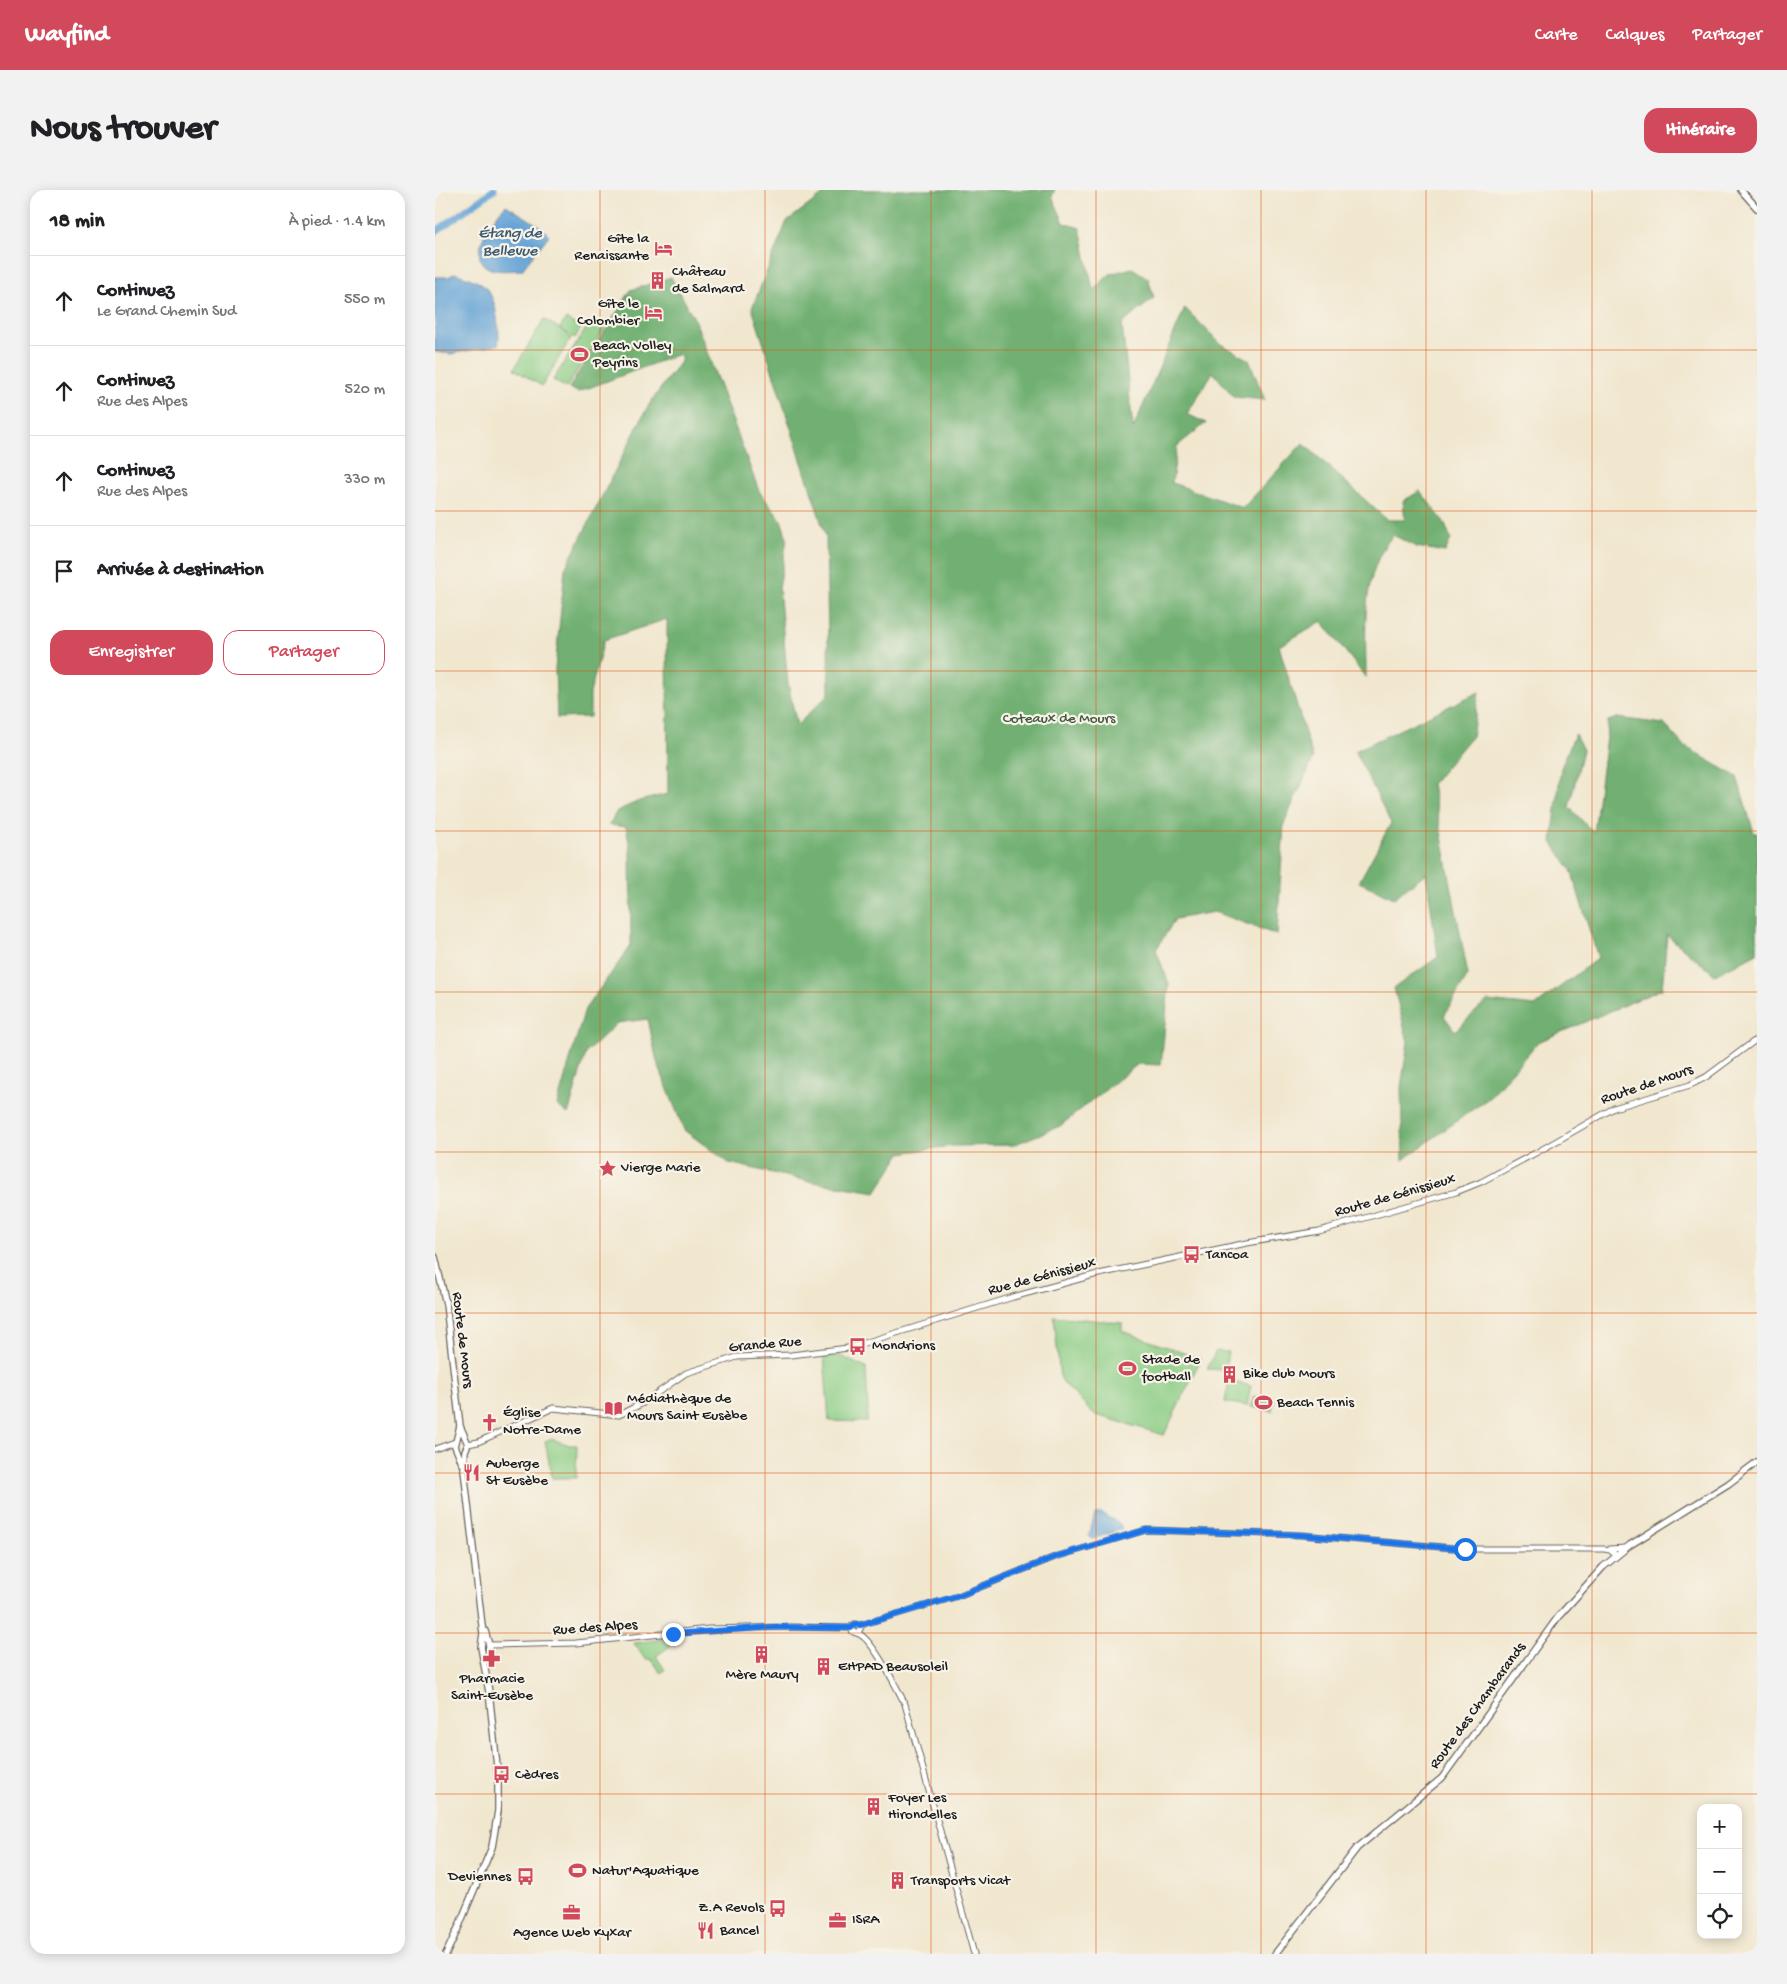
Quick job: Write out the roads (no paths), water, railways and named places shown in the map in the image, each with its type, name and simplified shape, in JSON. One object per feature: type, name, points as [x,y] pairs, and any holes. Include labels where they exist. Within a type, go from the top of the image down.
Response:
[{"type":"main road","points":[[1741,190],[1757,208]]},
{"type":"main road","name":"Route de Mours","points":[[435,1258],[446,1304],[460,1426],[458,1446]]},
{"type":"main road","name":"Route de Mours","points":[[460,1426],[467,1442]]},
{"type":"main road","points":[[458,1446],[467,1442]]},
{"type":"main road","points":[[458,1446],[467,1442]]},
{"type":"main road","points":[[446,1954],[491,1857],[501,1811],[501,1781],[486,1646],[464,1470],[458,1446]]},
{"type":"main road","name":"Route des Chambarands","points":[[1275,1954],[1357,1848],[1441,1778],[1558,1617],[1616,1555],[1728,1484],[1757,1462]]},
{"type":"street","name":"Route de Mours","points":[[1541,1150],[1613,1108],[1690,1085],[1706,1077],[1757,1039]]},
{"type":"street","name":"Route de Génissieux","points":[[1247,1242],[1319,1230],[1455,1192],[1481,1182],[1541,1150]]},
{"type":"street","name":"Rue de Génissieux","points":[[848,1348],[1022,1294],[1094,1275],[1247,1242]]},
{"type":"street","name":"Grande Rue","points":[[467,1442],[478,1442],[553,1408],[619,1415],[643,1403],[686,1373],[737,1357],[791,1355],[848,1348]]},
{"type":"street","points":[[435,1449],[445,1446],[458,1446]]},
{"type":"street","points":[[974,1954],[905,1704],[895,1683],[880,1660],[858,1633],[853,1632],[851,1628],[855,1624],[860,1625],[958,1596],[1055,1557],[1146,1530],[1301,1535],[1465,1549],[1626,1548]]},
{"type":"street","points":[[1604,1549],[1611,1550],[1616,1555]]},
{"type":"street","points":[[858,1633],[861,1630],[860,1625]]},
{"type":"street","name":"Rue des Alpes","points":[[486,1646],[576,1643],[687,1631],[760,1628],[851,1628]]},
{"type":"water","name":"Étang de Bellevue","points":[[506,205],[538,225],[549,235],[522,270],[502,271],[491,269],[483,264],[480,257],[480,248],[489,228]]},
{"type":"water","name":"Étang de Bellevue","points":[[454,273],[472,279],[485,287],[489,292],[497,317],[498,345],[451,354],[435,352],[435,277],[449,277]]},
{"type":"water","points":[[1101,1513],[1120,1524],[1122,1529],[1093,1539],[1089,1536],[1095,1514]]},
{"type":"waterway","points":[[435,232],[494,190]]},
{"type":"place","name":"Gîte la Renaissante","points":[[663,248]]},
{"type":"place","name":"Château de Salmard","points":[[658,281]]},
{"type":"place","name":"Gîte le Colombier","points":[[653,313]]},
{"type":"place","name":"Beach Volley Peyrins","points":[[579,355]]},
{"type":"place","name":"Vierge Marie","points":[[607,1168]]},
{"type":"place","name":"Tancoa","points":[[1192,1255]]},
{"type":"place","name":"Mondrions","points":[[858,1346]]},
{"type":"place","name":"Stade de football","points":[[1128,1369]]},
{"type":"place","name":"Bike club Mours","points":[[1229,1374]]},
{"type":"place","name":"Beach Tennis","points":[[1263,1403]]},
{"type":"place","name":"Médiathèque de Mours Saint Eusèbe","points":[[613,1408]]},
{"type":"place","name":"Église Notre-Dame","points":[[489,1422]]},
{"type":"place","name":"Auberge St Eusèbe","points":[[472,1473]]},
{"type":"place","name":"Mère Maury","points":[[762,1654]]},
{"type":"place","name":"Pharmacie Saint-Eusèbe","points":[[492,1658]]},
{"type":"place","name":"EHPAD Beausoleil","points":[[824,1667]]},
{"type":"place","name":"Cèdres","points":[[501,1775]]},
{"type":"place","name":"Foyer Les Hirondelles","points":[[874,1807]]},
{"type":"place","name":"Natur'Aquatique","points":[[578,1871]]},
{"type":"place","name":"Deviennes","points":[[525,1877]]},
{"type":"place","name":"Transports Vicat","points":[[897,1881]]},
{"type":"place","name":"Z.A Revols","points":[[778,1908]]},
{"type":"place","name":"Agence Web Kyxar","points":[[572,1912]]},
{"type":"place","name":"ISRA","points":[[838,1920]]},
{"type":"place","name":"Bancel","points":[[706,1931]]},
{"type":"park label","name":"Coteaux de Mours","points":[[1059,719]]}]
